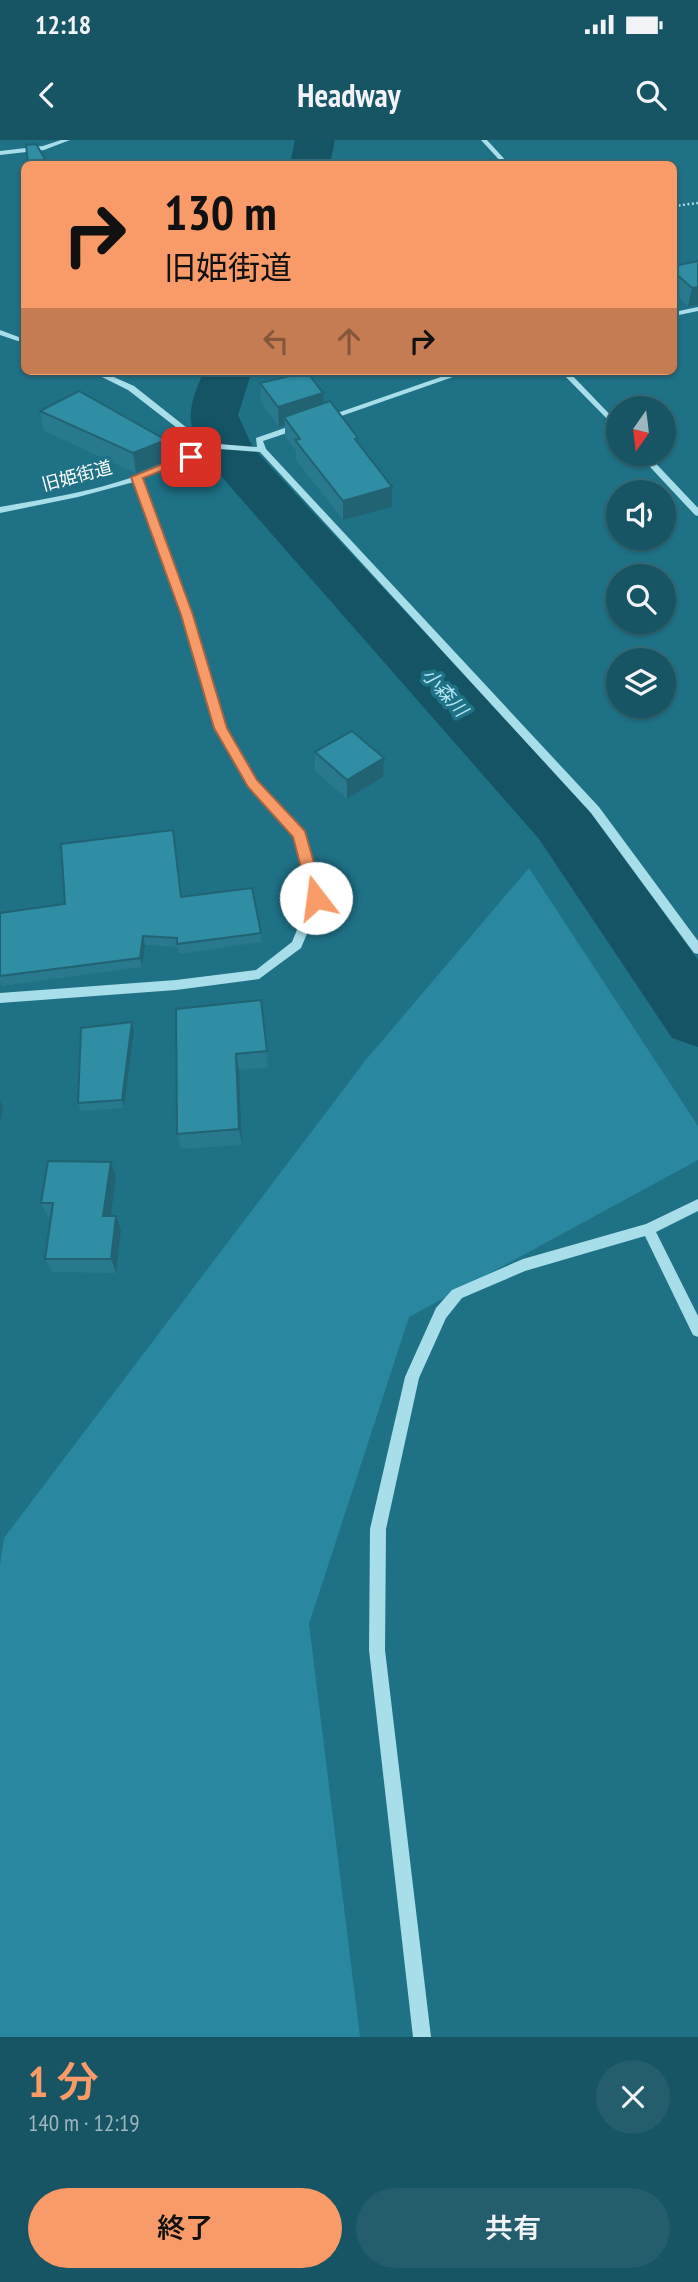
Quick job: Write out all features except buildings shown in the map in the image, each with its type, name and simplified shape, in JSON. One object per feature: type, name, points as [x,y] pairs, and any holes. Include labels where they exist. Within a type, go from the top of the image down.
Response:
[{"type":"street","points":[[0,153],[44,148],[67,140]]},
{"type":"street","points":[[484,140],[503,161]]},
{"type":"street","points":[[677,313],[698,309]]},
{"type":"street","points":[[0,332],[21,340]]},
{"type":"street","points":[[103,375],[131,388],[204,445],[262,450]]},
{"type":"street","points":[[316,421],[454,375]]},
{"type":"street","points":[[568,375],[606,415]]},
{"type":"street","points":[[304,425],[259,440],[262,450],[595,810],[698,950]]},
{"type":"street","name":"旧姫街道","points":[[0,510],[137,477],[191,457],[204,445]]},
{"type":"street","points":[[653,466],[698,513]]},
{"type":"street","points":[[0,998],[176,985],[259,974],[297,945],[316,898],[300,835],[253,783],[220,728],[187,615],[137,477]]},
{"type":"street","points":[[422,2037],[377,1650],[378,1529],[412,1377],[441,1313],[457,1294],[523,1265],[648,1229],[698,1205]]},
{"type":"street","points":[[648,1229],[698,1330]]},
{"type":"path","points":[[677,206],[698,203]]},
{"type":"shaded area","points":[[529,868],[698,1126],[698,1160],[409,1317],[309,1624],[360,2037],[0,2037],[0,1565],[4,1538],[365,1061]]},
{"type":"waterway","name":"小森川","points":[[311,161],[315,140]]},
{"type":"waterway","name":"小森川","points":[[226,375],[213,415],[218,432],[232,457],[562,822],[698,1017]]},
{"type":"route","points":[[191,457],[137,477],[187,615],[220,728],[253,783],[300,835],[316,898]]}]
